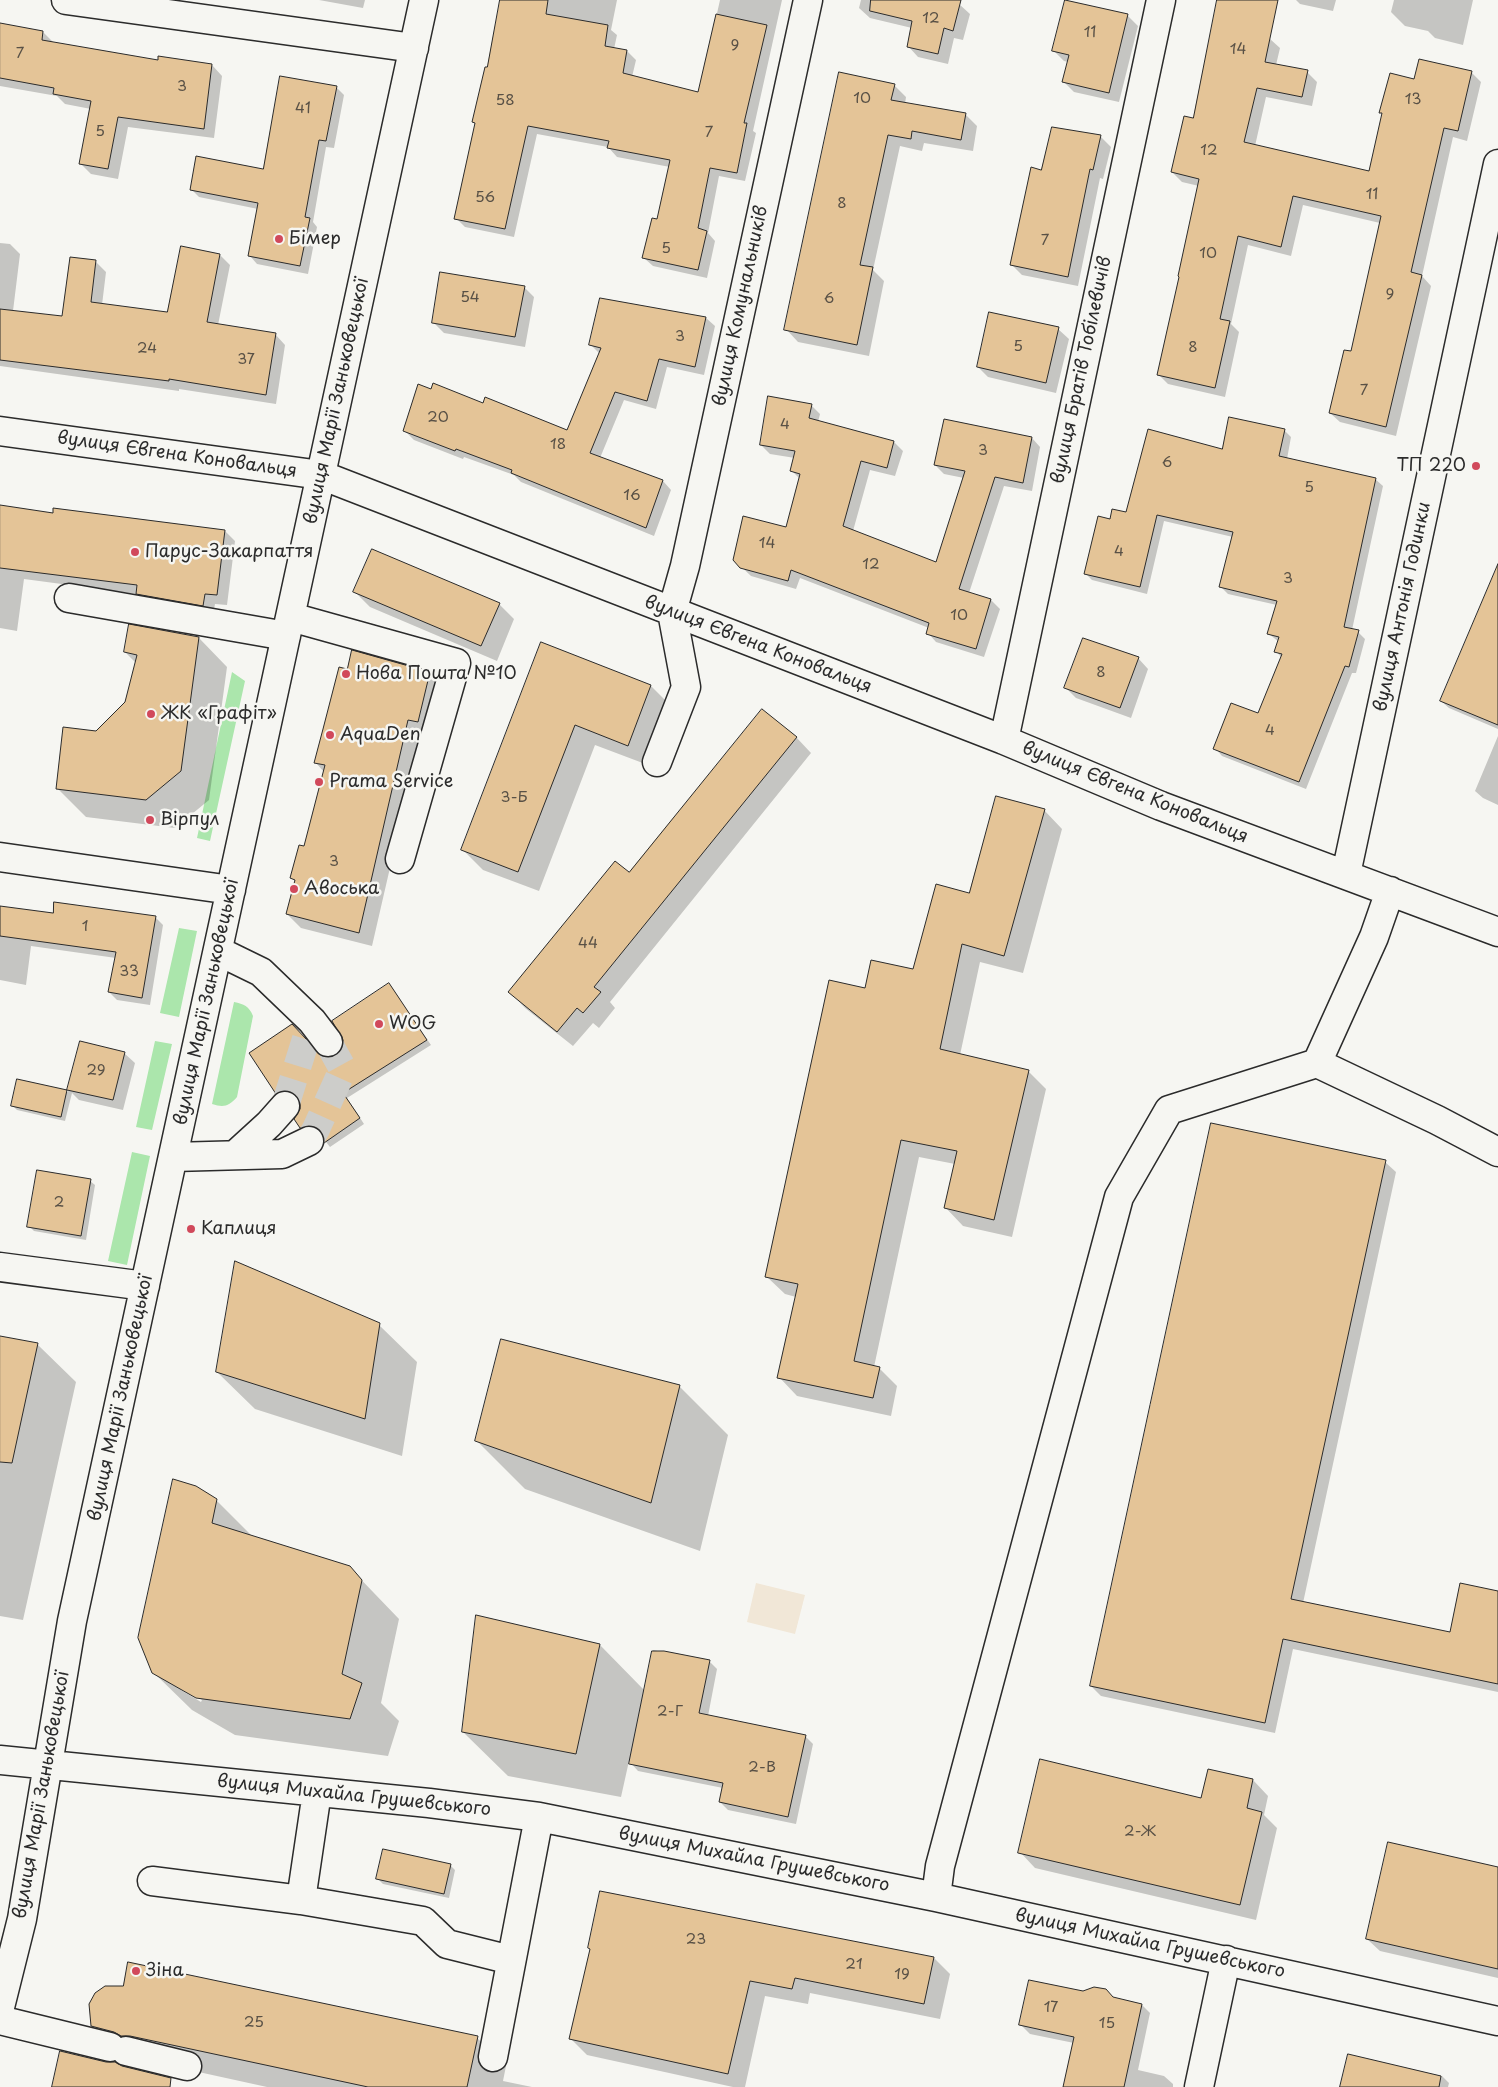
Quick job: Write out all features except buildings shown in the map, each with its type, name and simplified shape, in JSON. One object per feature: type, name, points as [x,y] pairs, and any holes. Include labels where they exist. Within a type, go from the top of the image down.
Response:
[{"type":"street","points":[[66,0],[414,48]]},
{"type":"street","name":"вулиця Марії Заньковецької","points":[[0,2007],[22,1919],[69,1636],[424,0]]},
{"type":"street","name":"вулиця Комунальників","points":[[672,612],[685,566],[808,0]]},
{"type":"street","name":"вулиця Братів Тобілевичів","points":[[1004,740],[1161,0]]},
{"type":"street","name":"вулиця Антонія Годинки","points":[[1346,874],[1493,213],[1498,164]]},
{"type":"street","name":"вулиця Євгена Коновальця","points":[[0,431],[321,475],[1004,740],[1161,806],[1498,932]]},
{"type":"street","points":[[69,598],[288,627],[456,663],[400,859]]},
{"type":"street","points":[[657,762],[686,687],[672,612]]},
{"type":"street","points":[[0,858],[231,890]]},
{"type":"street","points":[[1317,1063],[1374,937],[1390,891]]},
{"type":"street","points":[[218,951],[261,972],[288,997],[303,1028],[317,1040]]},
{"type":"street","points":[[936,1897],[945,1847],[1119,1197],[1169,1110],[1317,1063],[1437,1120],[1498,1152]]},
{"type":"street","points":[[235,1155],[269,1124],[285,1106]]},
{"type":"street","points":[[173,1157],[282,1154],[309,1141]]},
{"type":"street","points":[[0,1267],[145,1286]]},
{"type":"street","name":"вулиця Михайла Грушевського","points":[[0,1760],[429,1803],[539,1817],[936,1897],[1498,2021]]},
{"type":"street","points":[[301,1900],[317,1792]]},
{"type":"street","points":[[493,2057],[539,1817]]},
{"type":"street","points":[[152,1881],[301,1900],[423,1921],[446,1944],[511,1960]]},
{"type":"street","points":[[1199,2087],[1226,1960]]},
{"type":"street","points":[[0,2020],[187,2066]]},
{"type":"shaded area","points":[[756,1583],[805,1595],[795,1634],[747,1622]]},
{"type":"green space","points":[[232,672],[245,681],[210,841],[197,838]]},
{"type":"green space","points":[[179,928],[197,931],[179,1017],[160,1013]]},
{"type":"green space","points":[[234,1002],[246,1006],[253,1016],[237,1097],[229,1104],[220,1106],[212,1104]]},
{"type":"green space","points":[[155,1041],[172,1044],[152,1130],[136,1127]]},
{"type":"green space","points":[[132,1152],[150,1156],[127,1265],[108,1261]]},
{"type":"tunnel","points":[[285,1106],[306,1039]]},
{"type":"tunnel","points":[[309,1141],[343,1069],[328,1042]]},
{"type":"place","name":"Бімер","points":[[279,239]]},
{"type":"place","name":"ТП 220","points":[[1476,466]]},
{"type":"place","name":"Парус-Закарпаття","points":[[135,552]]},
{"type":"place","name":"Нова Пошта №10","points":[[346,674]]},
{"type":"place","name":"ЖК «Графіт»","points":[[151,714]]},
{"type":"place","name":"AquaDen","points":[[330,735]]},
{"type":"place","name":"Prama Service","points":[[319,782]]},
{"type":"place","name":"Вірпул","points":[[150,820]]},
{"type":"place","name":"Авоська","points":[[294,889]]},
{"type":"place","name":"WOG","points":[[379,1024]]},
{"type":"place","name":"Каплиця","points":[[191,1229]]},
{"type":"place","name":"Зіна","points":[[136,1971]]}]
